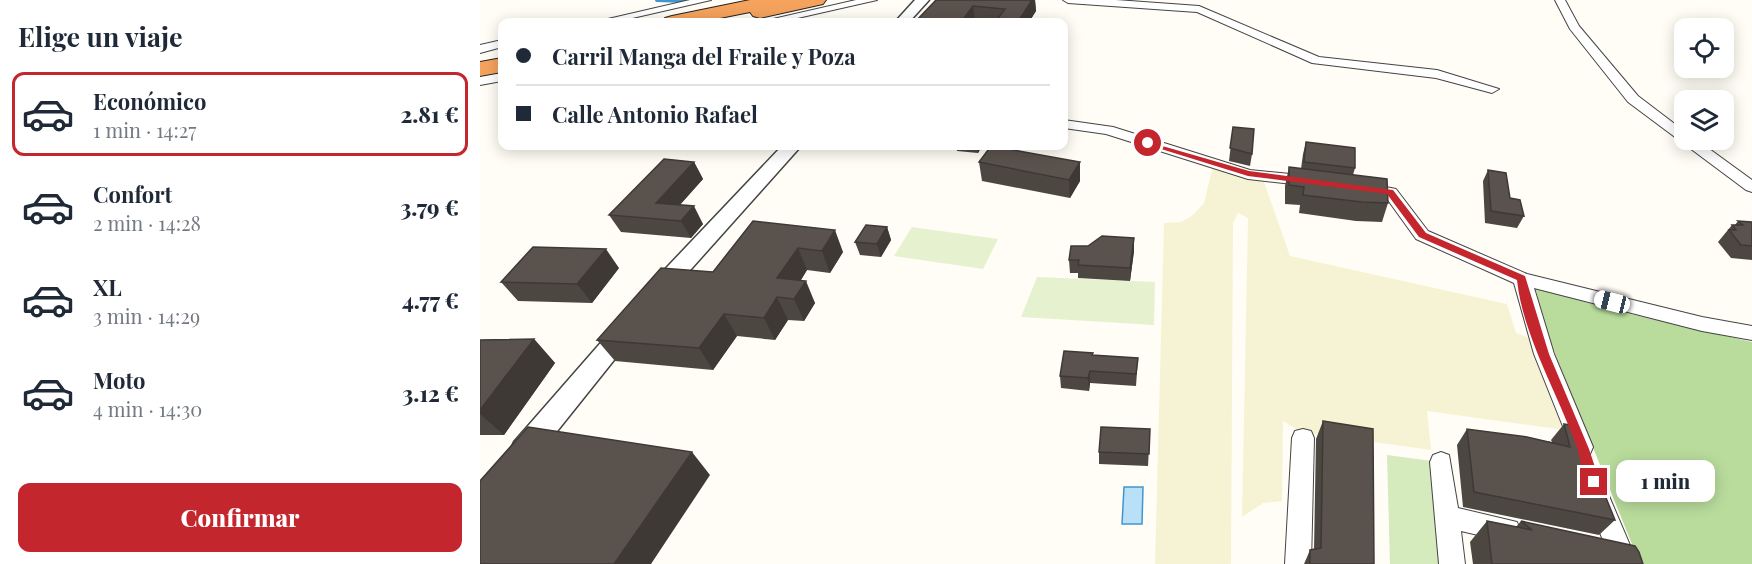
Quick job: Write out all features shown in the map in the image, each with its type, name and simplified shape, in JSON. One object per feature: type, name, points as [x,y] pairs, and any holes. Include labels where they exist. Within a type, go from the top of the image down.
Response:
[{"type":"highway","points":[[692,18],[780,0]]},
{"type":"highway","points":[[730,18],[816,0]]},
{"type":"highway","points":[[480,60],[498,57]]},
{"type":"highway","points":[[480,69],[498,66]]},
{"type":"street","points":[[621,18],[706,0]]},
{"type":"street","points":[[785,18],[872,0]]},
{"type":"street","points":[[906,18],[922,0]]},
{"type":"street","points":[[1068,0],[1199,9],[1316,60],[1437,74],[1491,89]]},
{"type":"street","points":[[1560,0],[1574,27],[1633,99],[1674,129]]},
{"type":"street","points":[[480,49],[498,45]]},
{"type":"street","points":[[480,81],[498,78]]},
{"type":"street","points":[[1068,125],[1108,130],[1248,174],[1327,183]]},
{"type":"street","points":[[508,470],[640,311],[788,150]]},
{"type":"street","points":[[1702,150],[1752,187]]},
{"type":"street","points":[[1349,186],[1390,192],[1422,235],[1522,279],[1702,324],[1752,333]]},
{"type":"street","points":[[1522,279],[1523,291],[1544,354],[1593,479],[1615,556]]},
{"type":"street","points":[[1298,564],[1303,438]]},
{"type":"street","points":[[1441,462],[1452,564]]},
{"type":"street","points":[[1447,517],[1528,534]]},
{"type":"shaded area","points":[[1213,166],[1264,182],[1290,256],[1507,304],[1516,333],[1530,338],[1565,430],[1427,411],[1431,450],[1301,432],[1283,421],[1282,501],[1263,503],[1242,517],[1248,218],[1238,213],[1233,223],[1231,564],[1155,564],[1164,223],[1181,222],[1193,215],[1204,203]]},
{"type":"green space","points":[[912,227],[998,239],[983,269],[894,256]]},
{"type":"green space","points":[[1037,277],[1155,282],[1154,325],[1021,317]]},
{"type":"green space","points":[[1535,287],[1609,309],[1752,342],[1752,564],[1640,564],[1546,331]]},
{"type":"green space","points":[[1387,455],[1432,461],[1442,564],[1390,564]]},
{"type":"water","points":[[1124,487],[1143,487],[1142,524],[1122,524]]},
{"type":"building","points":[[936,0],[1032,0],[1021,18],[998,18],[1005,9],[973,6],[964,18],[919,18]]},
{"type":"building","points":[[1233,127],[1254,129],[1252,154],[1230,148]]},
{"type":"building","points":[[1306,142],[1355,148],[1355,168],[1304,162]]},
{"type":"building","points":[[988,150],[1013,150],[1080,162],[1069,180],[979,162]]},
{"type":"building","points":[[664,159],[694,162],[656,203],[694,206],[681,221],[609,215]]},
{"type":"building","points":[[1289,167],[1387,179],[1388,203],[1303,195],[1304,187],[1289,185]]},
{"type":"building","points":[[1488,170],[1506,173],[1510,198],[1520,200],[1524,216],[1491,211]]},
{"type":"building","points":[[753,221],[835,230],[822,251],[798,248],[777,278],[806,281],[794,299],[777,297],[764,318],[724,314],[699,348],[597,340],[661,268],[713,272]]},
{"type":"building","points":[[1738,221],[1752,222],[1752,246],[1741,245],[1729,230],[1736,230],[1732,225],[1743,225]]},
{"type":"building","points":[[866,225],[887,227],[877,244],[855,242]]},
{"type":"building","points":[[1102,236],[1134,238],[1130,268],[1078,265],[1079,260],[1069,260],[1071,246],[1088,246]]},
{"type":"building","points":[[533,247],[606,249],[577,284],[501,282]]},
{"type":"building","points":[[534,339],[480,410],[480,340]]},
{"type":"building","points":[[1064,351],[1138,358],[1136,374],[1090,371],[1088,378],[1060,376]]},
{"type":"building","points":[[1323,421],[1373,429],[1374,564],[1310,564],[1310,550],[1321,548]]},
{"type":"building","points":[[1564,424],[1577,426],[1615,520],[1474,492],[1467,429],[1527,437],[1570,447]]},
{"type":"building","points":[[528,427],[692,452],[614,564],[480,564],[480,481]]},
{"type":"building","points":[[1101,427],[1150,429],[1149,454],[1099,452]]},
{"type":"building","points":[[1487,521],[1532,530],[1521,521],[1635,546],[1643,564],[1492,564]]},
{"type":"waterway","points":[[657,0],[687,1]]},
{"type":"route","points":[[1148,143],[1248,174],[1390,192],[1422,235],[1522,279],[1523,291],[1544,354],[1594,482]]}]
